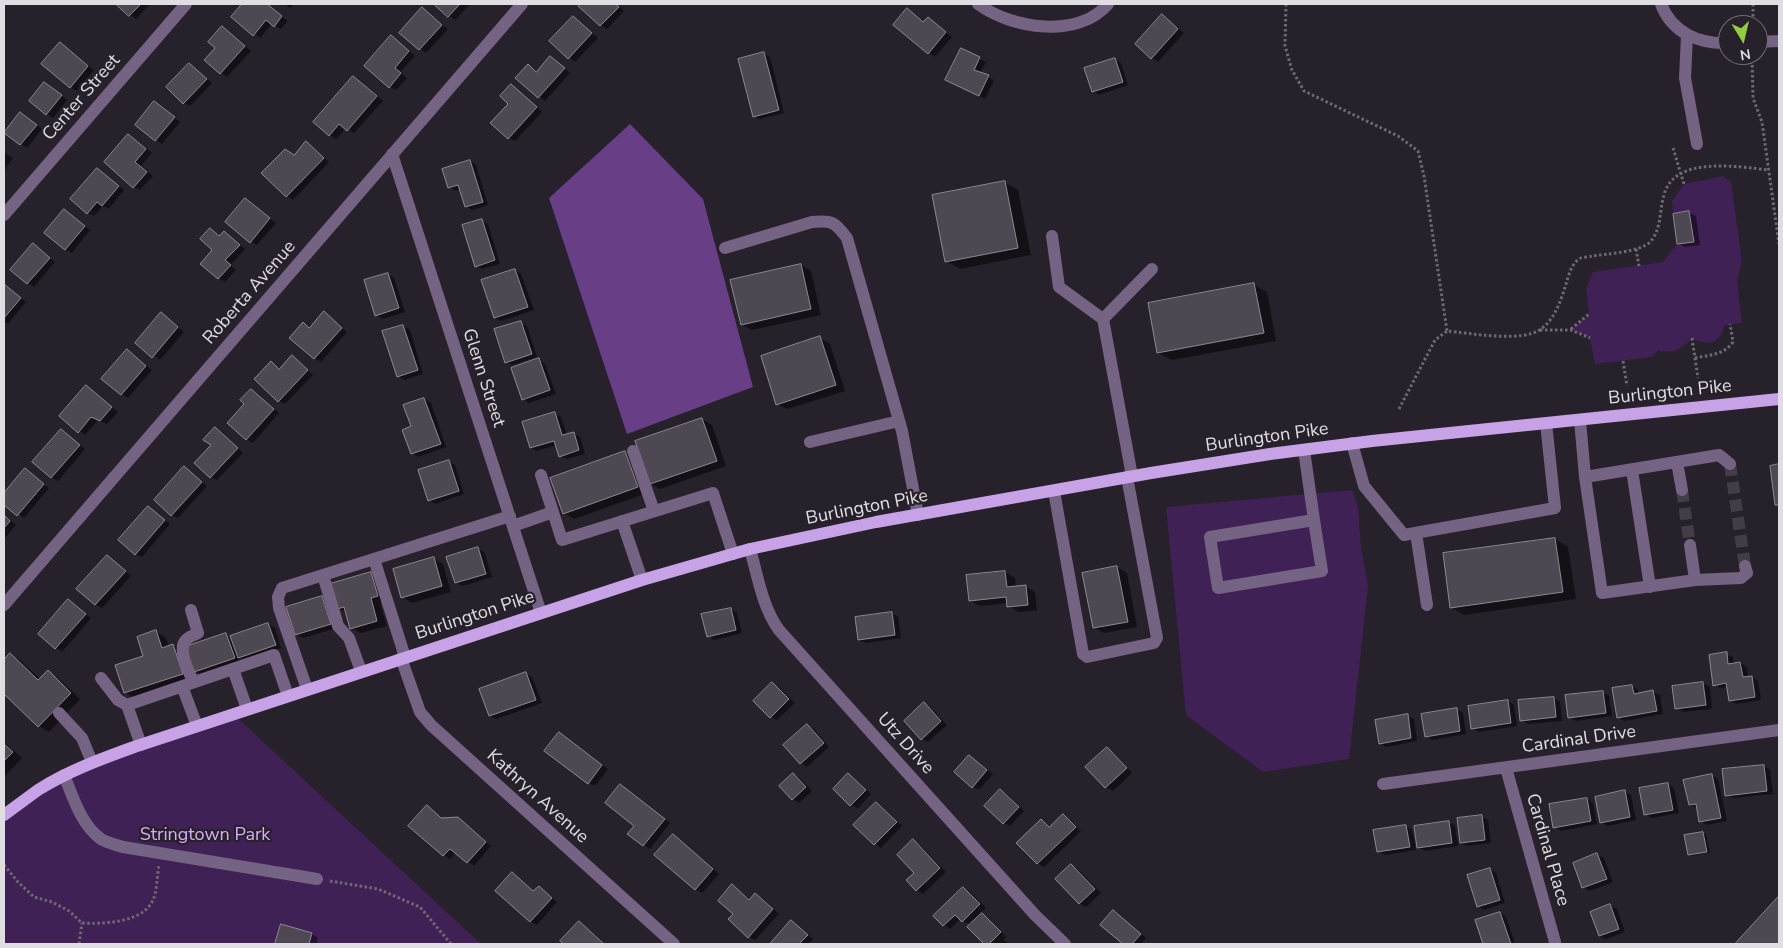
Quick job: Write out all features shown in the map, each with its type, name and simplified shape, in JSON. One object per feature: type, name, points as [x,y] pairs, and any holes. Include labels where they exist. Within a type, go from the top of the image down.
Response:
[{"type":"main road","name":"Burlington Pike","points":[[4,815],[39,789],[92,762],[403,657],[642,580],[750,549],[918,515],[1130,477],[1352,443],[1779,399]]},
{"type":"street","name":"Center Street","points":[[4,215],[186,4]]},
{"type":"street","name":"Roberta Avenue","points":[[4,605],[522,4]]},
{"type":"street","points":[[978,4],[994,13],[1036,26],[1073,25],[1096,15],[1108,4]]},
{"type":"street","points":[[1661,4],[1669,19],[1687,35],[1707,42],[1718,43]]},
{"type":"street","points":[[1687,35],[1684,78],[1697,144]]},
{"type":"street","name":"Glenn Street","points":[[392,154],[542,613]]},
{"type":"street","points":[[726,248],[812,222],[824,221],[837,225],[847,238],[899,421],[918,515]]},
{"type":"street","points":[[1052,236],[1059,287],[1103,319],[1157,638],[1154,643],[1086,657],[1083,654],[1054,491]]},
{"type":"street","points":[[1103,319],[1152,270]]},
{"type":"street","points":[[1580,420],[1585,477],[1602,593],[1695,580],[1740,578],[1747,573],[1745,566]]},
{"type":"street","points":[[810,442],[899,421]]},
{"type":"street","points":[[1352,443],[1364,486],[1404,535],[1555,508],[1546,423]]},
{"type":"street","points":[[1304,450],[1322,571],[1218,588],[1210,537],[1314,520]]},
{"type":"street","points":[[633,451],[654,511]]},
{"type":"street","points":[[1585,477],[1719,455],[1730,464]]},
{"type":"street","points":[[1677,462],[1682,490]]},
{"type":"street","points":[[1632,470],[1650,587]]},
{"type":"street","points":[[541,475],[562,540],[713,492],[733,554]]},
{"type":"street","points":[[306,689],[279,608],[278,598],[282,588],[374,559],[511,521],[553,512]]},
{"type":"street","points":[[622,521],[642,580]]},
{"type":"street","points":[[1416,533],[1427,605]]},
{"type":"street","points":[[1690,545],[1695,580]]},
{"type":"street","name":"Utz Drive","points":[[750,549],[765,605],[770,618],[779,630],[1035,915],[1065,944]]},
{"type":"street","name":"Kathryn Avenue","points":[[374,559],[420,712],[431,725],[674,944]]},
{"type":"street","points":[[323,575],[338,626],[349,638],[361,671]]},
{"type":"street","points":[[191,610],[198,633],[186,639],[182,646],[187,684],[197,726]]},
{"type":"street","points":[[127,705],[274,655],[288,696]]},
{"type":"street","points":[[233,669],[247,709]]},
{"type":"street","points":[[101,678],[118,700],[127,705],[141,745]]},
{"type":"street","points":[[59,713],[82,738],[92,762]]},
{"type":"street","name":"Cardinal Drive","points":[[1383,784],[1779,730]]},
{"type":"street","name":"Cardinal Place","points":[[1506,768],[1555,942]]},
{"type":"street","points":[[64,775],[77,808],[88,825],[102,840],[123,848],[317,879]]},
{"type":"path","points":[[1286,4],[1285,46],[1292,70],[1304,91],[1398,136],[1418,151],[1424,176],[1447,331]]},
{"type":"path","points":[[1752,65],[1754,98],[1762,122],[1779,244]]},
{"type":"path","points":[[1674,148],[1684,184]]},
{"type":"path","points":[[1540,330],[1556,312],[1570,268],[1580,258],[1636,249],[1649,243],[1656,233],[1668,185],[1681,174],[1701,167],[1722,165],[1769,170]]},
{"type":"path","points":[[1636,249],[1639,266]]},
{"type":"path","points":[[1571,330],[1589,314]]},
{"type":"path","points":[[1695,358],[1721,353],[1728,349],[1733,342],[1730,324]]},
{"type":"path","points":[[1399,409],[1435,340],[1447,331],[1515,337],[1540,330],[1571,330],[1590,338]]},
{"type":"path","points":[[1692,338],[1698,378]]},
{"type":"path","points":[[1623,361],[1626,386]]},
{"type":"path","points":[[4,865],[34,897],[70,910],[82,923],[103,924],[141,915],[153,900],[161,854]]},
{"type":"path","points":[[317,879],[378,889],[420,907],[451,944]]},
{"type":"path","points":[[79,944],[82,923]]},
{"type":"green space","points":[[1723,176],[1731,182],[1742,261],[1737,281],[1742,323],[1725,325],[1720,336],[1713,342],[1708,343],[1692,338],[1684,346],[1676,350],[1668,352],[1658,350],[1653,356],[1644,358],[1595,364],[1590,338],[1571,330],[1589,314],[1586,289],[1593,272],[1663,262],[1677,244],[1672,201],[1684,184]]},
{"type":"green space","points":[[1352,490],[1358,507],[1361,547],[1368,586],[1349,759],[1263,772],[1186,715],[1166,507]]},
{"type":"green space","name":"Stringtown Park","points":[[233,714],[481,944],[4,944],[4,815],[39,789]]},
{"type":"shaded area","points":[[630,124],[703,199],[753,387],[627,434],[549,198]]},
{"type":"building","points":[[116,4],[141,4],[129,16]]},
{"type":"building","points":[[242,4],[267,4],[282,16],[274,27],[266,20],[253,36],[231,17]]},
{"type":"building","points":[[434,4],[460,4],[448,17]]},
{"type":"building","points":[[580,4],[615,4],[619,7],[600,26],[578,6]]},
{"type":"building","points":[[422,7],[442,25],[419,50],[399,33]]},
{"type":"building","points":[[907,8],[923,22],[928,17],[946,32],[928,54],[893,25]]},
{"type":"building","points":[[1162,14],[1178,29],[1151,59],[1135,44]]},
{"type":"building","points":[[573,16],[592,33],[568,59],[549,41]]},
{"type":"building","points":[[222,26],[245,46],[220,74],[204,60],[215,48],[208,42]]},
{"type":"building","points":[[391,35],[409,51],[395,68],[401,73],[389,88],[364,66]]},
{"type":"building","points":[[60,42],[88,66],[70,88],[41,64]]},
{"type":"building","points":[[961,48],[980,57],[974,70],[989,75],[979,96],[945,80]]},
{"type":"building","points":[[764,52],[779,110],[753,117],[738,59]]},
{"type":"building","points":[[550,56],[565,68],[538,98],[515,78],[528,64],[536,72]]},
{"type":"building","points":[[1115,58],[1123,82],[1092,92],[1084,68]]},
{"type":"building","points":[[189,63],[207,79],[183,104],[166,87]]},
{"type":"building","points":[[353,76],[377,96],[347,131],[339,124],[329,136],[313,122]]},
{"type":"building","points":[[44,82],[62,95],[46,115],[29,101]]},
{"type":"building","points":[[511,84],[537,107],[508,139],[490,123],[508,104],[500,96]]},
{"type":"building","points":[[154,101],[175,117],[155,141],[135,125]]},
{"type":"building","points":[[20,112],[37,125],[20,145],[4,133]]},
{"type":"building","points":[[128,134],[146,149],[135,162],[147,172],[133,188],[104,162]]},
{"type":"building","points":[[306,141],[324,158],[286,197],[261,173],[285,149],[294,155]]},
{"type":"building","points":[[470,160],[483,202],[465,207],[458,185],[448,188],[442,169]]},
{"type":"building","points":[[97,168],[119,186],[102,206],[97,202],[87,214],[70,199]]},
{"type":"building","points":[[1005,181],[1018,248],[945,262],[932,195]]},
{"type":"building","points":[[245,198],[270,218],[250,243],[225,222]]},
{"type":"building","points":[[64,209],[85,226],[65,250],[44,233]]},
{"type":"building","points":[[1689,211],[1694,242],[1677,244],[1673,214]]},
{"type":"building","points":[[482,219],[495,260],[475,267],[462,225]]},
{"type":"building","points":[[210,228],[219,236],[224,231],[240,245],[225,260],[231,265],[218,279],[200,264],[212,250],[200,239]]},
{"type":"building","points":[[33,243],[50,258],[27,284],[10,270]]},
{"type":"building","points":[[801,264],[811,309],[741,325],[730,280]]},
{"type":"building","points":[[515,269],[528,307],[494,318],[481,280]]},
{"type":"building","points":[[388,273],[399,308],[375,316],[364,280]]},
{"type":"building","points":[[1254,283],[1264,333],[1157,353],[1148,303]]},
{"type":"building","points":[[4,284],[21,298],[4,318]]},
{"type":"building","points":[[324,311],[342,328],[314,359],[289,338],[303,322],[309,328]]},
{"type":"building","points":[[161,312],[178,327],[152,358],[135,343]]},
{"type":"building","points":[[521,321],[532,354],[505,363],[494,329]]},
{"type":"building","points":[[403,325],[418,370],[397,377],[382,331]]},
{"type":"building","points":[[820,336],[836,385],[776,405],[761,356]]},
{"type":"building","points":[[127,349],[146,366],[121,395],[101,379]]},
{"type":"building","points":[[292,355],[308,370],[278,402],[254,379],[271,361],[279,369]]},
{"type":"building","points":[[539,358],[550,390],[522,400],[511,368]]},
{"type":"building","points":[[86,385],[112,407],[100,421],[91,417],[78,433],[59,416]]},
{"type":"building","points":[[251,389],[274,409],[246,440],[227,423],[244,404],[240,400]]},
{"type":"building","points":[[424,398],[441,444],[411,454],[402,430],[411,426],[403,405]]},
{"type":"building","points":[[555,412],[562,435],[574,432],[579,450],[559,457],[554,441],[530,448],[522,422]]},
{"type":"building","points":[[702,418],[717,461],[650,484],[635,441]]},
{"type":"building","points":[[215,427],[238,448],[210,478],[194,463],[211,445],[203,440]]},
{"type":"building","points":[[61,429],[80,445],[51,478],[32,462]]},
{"type":"building","points":[[625,451],[638,487],[563,514],[550,478]]},
{"type":"building","points":[[449,460],[459,491],[428,501],[418,470]]},
{"type":"building","points":[[1779,464],[1779,505],[1775,505],[1770,466]]},
{"type":"building","points":[[184,466],[202,482],[171,516],[154,500]]},
{"type":"building","points":[[25,468],[44,484],[17,516],[4,505],[4,493]]},
{"type":"building","points":[[148,506],[165,520],[135,555],[118,540]]},
{"type":"building","points":[[4,515],[10,521],[4,528]]},
{"type":"building","points":[[1555,538],[1563,592],[1450,608],[1443,553]]},
{"type":"building","points":[[478,547],[486,574],[455,583],[446,557]]},
{"type":"building","points":[[107,555],[126,571],[95,605],[76,589]]},
{"type":"building","points":[[434,557],[442,586],[401,598],[393,569]]},
{"type":"building","points":[[1117,566],[1128,622],[1093,628],[1082,573]]},
{"type":"building","points":[[1005,571],[1007,587],[1026,585],[1028,605],[1007,607],[1006,597],[969,601],[966,575]]},
{"type":"building","points":[[371,572],[378,596],[371,598],[377,621],[350,629],[344,607],[337,609],[330,584]]},
{"type":"building","points":[[322,596],[331,624],[295,635],[286,607]]},
{"type":"building","points":[[68,599],[86,614],[55,649],[38,634]]},
{"type":"building","points":[[731,608],[736,630],[707,637],[701,614]]},
{"type":"building","points":[[892,612],[895,635],[858,640],[855,617]]},
{"type":"building","points":[[268,623],[276,645],[238,658],[230,636]]},
{"type":"building","points":[[156,630],[162,648],[173,644],[183,674],[124,693],[115,665],[143,656],[137,637]]},
{"type":"building","points":[[226,633],[235,658],[194,672],[185,647]]},
{"type":"building","points":[[1727,652],[1728,664],[1740,662],[1743,677],[1752,676],[1755,697],[1729,701],[1726,683],[1713,686],[1709,655]]},
{"type":"building","points":[[10,653],[38,680],[48,670],[71,693],[38,727],[4,694],[4,660]]},
{"type":"building","points":[[526,672],[536,700],[489,716],[479,689]]},
{"type":"building","points":[[772,682],[789,699],[770,718],[753,701]]},
{"type":"building","points":[[1703,682],[1706,705],[1675,709],[1672,686]]},
{"type":"building","points":[[1632,685],[1634,694],[1653,690],[1657,711],[1617,718],[1612,688]]},
{"type":"building","points":[[1603,691],[1606,713],[1568,718],[1565,695]]},
{"type":"building","points":[[1554,697],[1556,717],[1520,721],[1518,700]]},
{"type":"building","points":[[1508,700],[1511,723],[1471,729],[1468,706]]},
{"type":"building","points":[[924,702],[941,721],[921,740],[904,721]]},
{"type":"building","points":[[1457,708],[1460,731],[1425,737],[1421,714]]},
{"type":"building","points":[[1408,714],[1411,738],[1379,744],[1375,720]]},
{"type":"building","points":[[807,724],[824,743],[800,764],[783,745]]},
{"type":"building","points":[[559,732],[602,765],[588,784],[544,751]]},
{"type":"building","points":[[4,744],[13,752],[4,761]]},
{"type":"building","points":[[1107,747],[1127,768],[1105,788],[1085,767]]},
{"type":"building","points":[[969,755],[987,770],[972,788],[954,772]]},
{"type":"building","points":[[1764,765],[1767,791],[1725,796],[1722,769]]},
{"type":"building","points":[[793,773],[806,787],[792,800],[779,786]]},
{"type":"building","points":[[848,773],[866,790],[850,806],[833,789]]},
{"type":"building","points":[[1712,774],[1721,818],[1699,822],[1696,804],[1689,805],[1683,780]]},
{"type":"building","points":[[1668,783],[1673,810],[1644,815],[1639,788]]},
{"type":"building","points":[[620,784],[665,819],[643,846],[627,834],[634,826],[605,803]]},
{"type":"building","points":[[1000,789],[1019,807],[1003,824],[984,806]]},
{"type":"building","points":[[1625,790],[1630,817],[1600,823],[1595,797]]},
{"type":"building","points":[[1587,798],[1591,821],[1553,828],[1549,804]]},
{"type":"building","points":[[876,802],[897,822],[874,845],[853,825]]},
{"type":"building","points":[[427,805],[441,818],[458,817],[486,842],[467,863],[450,849],[443,856],[408,826]]},
{"type":"building","points":[[1063,814],[1076,827],[1037,864],[1016,843],[1041,819],[1049,827]]},
{"type":"building","points":[[1482,815],[1485,840],[1460,843],[1457,818]]},
{"type":"building","points":[[1449,821],[1452,843],[1417,848],[1414,826]]},
{"type":"building","points":[[1406,825],[1410,847],[1377,852],[1373,830]]},
{"type":"building","points":[[1703,832],[1707,852],[1688,855],[1684,835]]},
{"type":"building","points":[[673,834],[713,869],[695,890],[654,855]]},
{"type":"building","points":[[913,839],[940,868],[916,891],[906,880],[914,873],[897,855]]},
{"type":"building","points":[[1597,853],[1607,879],[1582,888],[1573,863]]},
{"type":"building","points":[[1071,864],[1095,889],[1079,904],[1055,879]]},
{"type":"building","points":[[1490,868],[1500,900],[1477,907],[1467,875]]},
{"type":"building","points":[[512,872],[533,891],[539,886],[552,898],[530,922],[495,891]]},
{"type":"building","points":[[732,884],[749,900],[755,893],[773,909],[748,938],[728,919],[733,914],[718,901]]},
{"type":"building","points":[[963,887],[980,904],[962,922],[955,915],[943,926],[933,916]]},
{"type":"building","points":[[1779,896],[1779,942],[1777,944],[1735,944]]},
{"type":"building","points":[[1610,904],[1619,929],[1599,936],[1590,912]]},
{"type":"building","points":[[1113,910],[1141,934],[1132,944],[1123,944],[1100,925]]},
{"type":"building","points":[[1500,912],[1511,944],[1483,944],[1475,920]]},
{"type":"building","points":[[982,913],[1001,932],[989,944],[984,944],[967,927]]},
{"type":"building","points":[[791,920],[808,935],[799,944],[770,944]]},
{"type":"building","points":[[579,921],[604,944],[564,944],[560,941]]},
{"type":"building","points":[[281,924],[312,933],[309,944],[275,944]]},
{"type":"tunnel","points":[[1730,464],[1745,566]]},
{"type":"tunnel","points":[[1682,490],[1690,545]]}]
